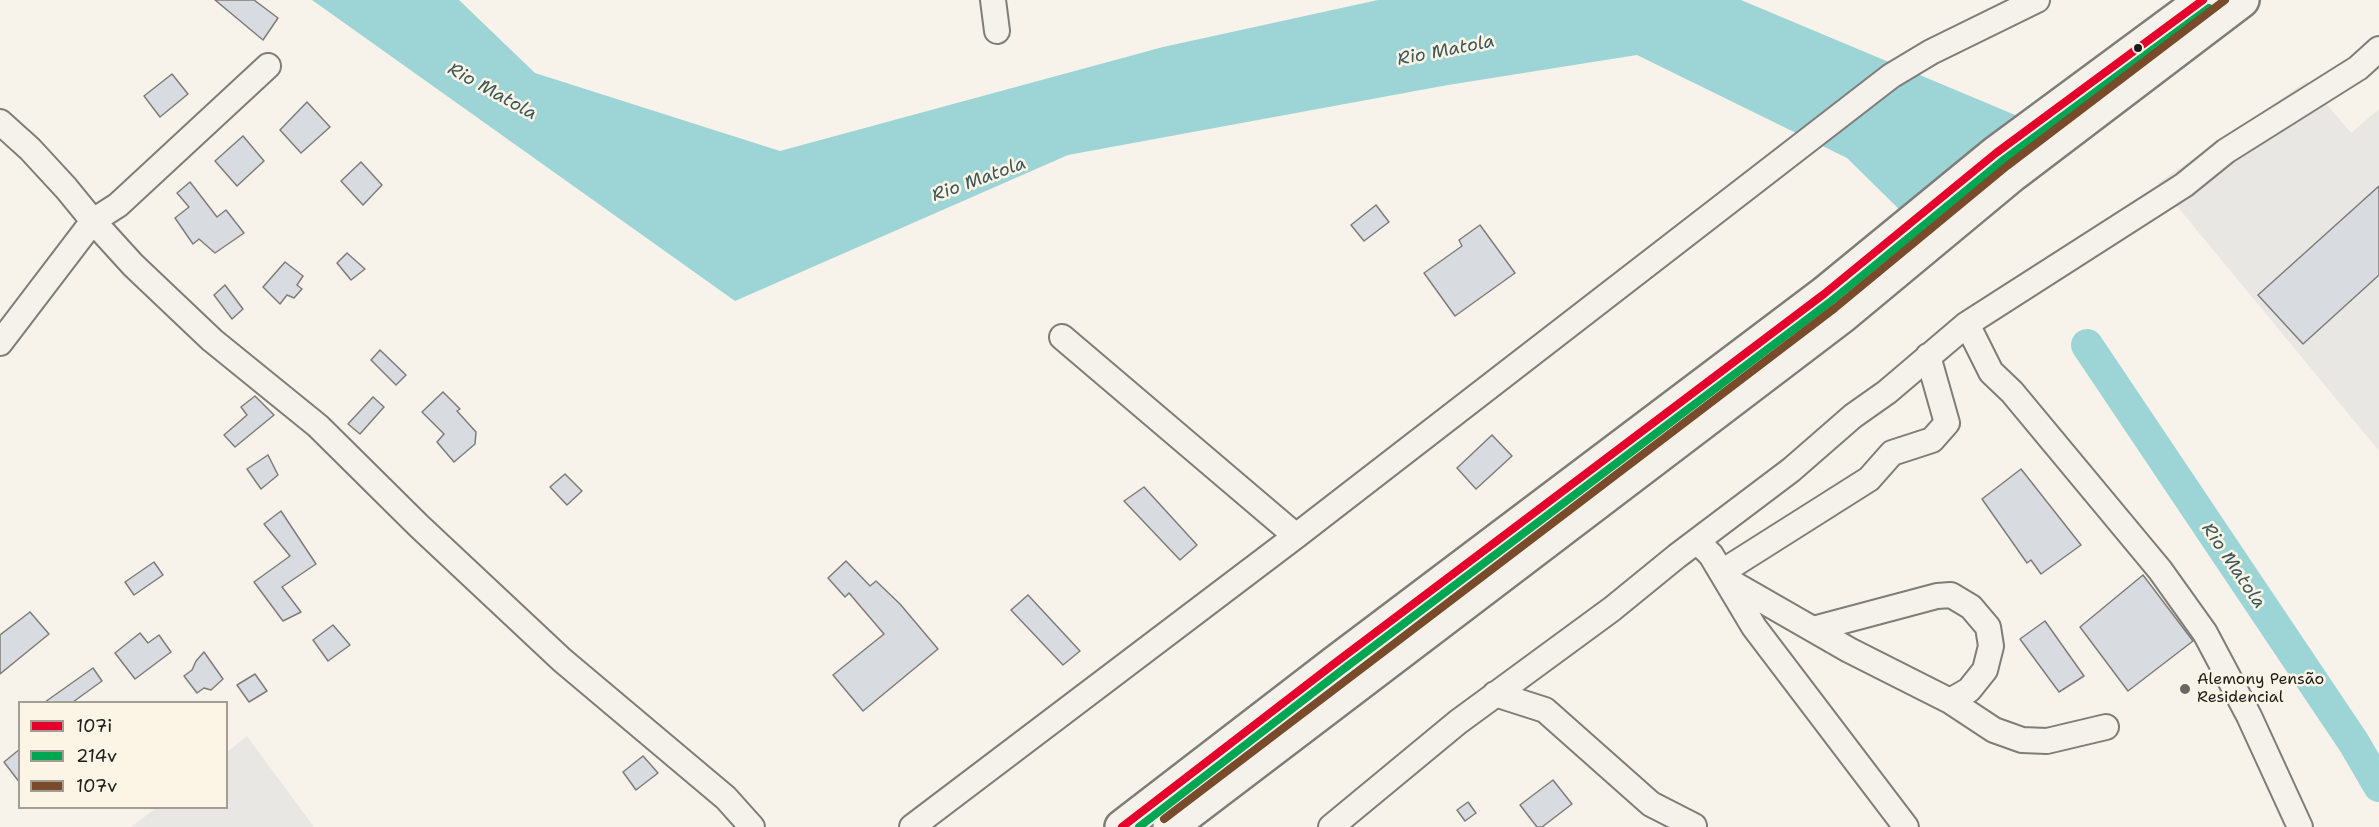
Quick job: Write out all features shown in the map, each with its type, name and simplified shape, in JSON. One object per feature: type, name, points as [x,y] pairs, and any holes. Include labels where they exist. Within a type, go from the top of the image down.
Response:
[{"type":"highway","points":[[1122,827],[1335,663],[1824,294],[1996,153],[2203,0]]},
{"type":"highway","points":[[1170,827],[1842,316],[2013,174],[2242,0]]},
{"type":"street","points":[[993,0],[998,31]]},
{"type":"street","points":[[912,827],[1296,536],[1891,76],[1931,52],[2037,0]]},
{"type":"street","points":[[1330,827],[1458,722],[1612,609],[1791,470],[1966,324],[2184,185],[2226,151],[2358,68],[2379,49]]},
{"type":"street","points":[[0,343],[93,221],[118,205],[268,66]]},
{"type":"street","points":[[0,122],[30,149],[133,265],[212,340],[318,426],[419,526],[562,660],[726,798],[752,827]]},
{"type":"street","points":[[1966,324],[1990,372],[2012,392],[2160,570],[2205,633],[2249,716],[2300,827]]},
{"type":"street","points":[[1062,337],[1296,536]]},
{"type":"street","points":[[1724,576],[1869,479],[1892,453],[1932,440],[1947,423],[1928,356]]},
{"type":"street","points":[[1697,541],[1711,555],[1754,627],[1906,827]]},
{"type":"street","points":[[1724,576],[1814,629],[1950,701],[1994,730],[2022,741],[2047,741],[2106,727]]},
{"type":"street","points":[[1814,629],[1937,596],[1950,595],[1971,608],[1988,627],[1991,646],[1985,670],[1970,690],[1950,701]]},
{"type":"street","points":[[1495,694],[1545,710],[1651,804],[1694,826]]},
{"type":"shaded area","points":[[2307,81],[2351,133],[2379,109],[2379,451],[2158,183]]},
{"type":"shaded area","points":[[247,736],[314,827],[131,827],[155,809],[228,809],[228,751]]},
{"type":"water","points":[[312,0],[459,0],[535,73],[780,151],[1163,47],[1378,0],[1741,0],[2020,117],[1907,217],[1847,158],[1637,55],[1448,85],[1068,155],[735,301]]},
{"type":"building","points":[[215,0],[254,0],[278,18],[263,40]]},
{"type":"building","points":[[172,74],[188,94],[160,117],[144,96]]},
{"type":"building","points":[[307,102],[330,127],[301,153],[280,130]]},
{"type":"building","points":[[243,136],[264,161],[237,186],[215,161]]},
{"type":"building","points":[[361,162],[382,185],[363,205],[341,181]]},
{"type":"building","points":[[190,182],[217,217],[226,210],[244,233],[215,253],[199,239],[193,244],[175,218],[189,207],[177,193]]},
{"type":"building","points":[[2379,186],[2379,275],[2303,344],[2258,295]]},
{"type":"building","points":[[1376,205],[1389,222],[1364,241],[1351,225]]},
{"type":"building","points":[[1480,225],[1515,273],[1455,316],[1424,273],[1462,246],[1459,240]]},
{"type":"building","points":[[347,253],[365,269],[351,280],[337,263]]},
{"type":"building","points":[[285,262],[303,276],[297,285],[302,289],[294,298],[287,295],[280,304],[263,287]]},
{"type":"building","points":[[225,285],[243,309],[232,319],[214,295]]},
{"type":"building","points":[[380,350],[406,375],[396,385],[371,360]]},
{"type":"building","points":[[443,392],[460,409],[457,411],[476,432],[475,444],[454,462],[437,442],[444,434],[422,412]]},
{"type":"building","points":[[255,396],[274,415],[235,447],[224,435],[247,415],[241,407]]},
{"type":"building","points":[[373,397],[384,407],[360,434],[348,424]]},
{"type":"building","points":[[1492,435],[1512,456],[1476,489],[1457,468]]},
{"type":"building","points":[[268,455],[278,475],[261,489],[247,469]]},
{"type":"building","points":[[2021,469],[2081,545],[2041,574],[2031,560],[2027,563],[1982,499]]},
{"type":"building","points":[[565,474],[582,491],[567,505],[550,487]]},
{"type":"building","points":[[1144,487],[1197,545],[1180,560],[1124,501]]},
{"type":"building","points":[[281,511],[316,564],[282,587],[301,612],[283,621],[254,582],[290,556],[264,524]]},
{"type":"building","points":[[846,561],[870,586],[876,581],[900,604],[938,649],[863,711],[833,675],[884,634],[849,593],[845,597],[828,578]]},
{"type":"building","points":[[154,562],[163,575],[134,595],[125,582]]},
{"type":"building","points":[[2143,575],[2193,641],[2128,691],[2080,627]]},
{"type":"building","points":[[1028,595],[1080,651],[1063,665],[1011,610]]},
{"type":"building","points":[[30,612],[49,634],[0,674],[0,635]]},
{"type":"building","points":[[2045,621],[2084,676],[2059,692],[2020,639]]},
{"type":"building","points":[[333,625],[350,645],[328,661],[313,640]]},
{"type":"building","points":[[140,633],[148,643],[159,635],[171,652],[135,679],[115,653]]},
{"type":"building","points":[[204,652],[223,679],[211,690],[204,688],[197,693],[184,676],[192,670]]},
{"type":"building","points":[[93,668],[102,681],[74,701],[46,701]]},
{"type":"building","points":[[255,674],[267,691],[249,702],[237,685]]},
{"type":"building","points":[[18,751],[18,780],[4,762]]},
{"type":"building","points":[[643,756],[658,773],[636,790],[623,772]]},
{"type":"building","points":[[1553,780],[1572,804],[1542,827],[1537,827],[1520,805]]},
{"type":"building","points":[[1468,802],[1476,813],[1465,821],[1457,810]]},
{"type":"waterway","name":"Rio Matola","points":[[2087,345],[2354,743],[2379,786]]},
{"type":"transit line","name":"107i","points":[[1122,827],[1335,663],[1824,294],[1996,153],[2203,0]]},
{"type":"transit line","name":"107v","points":[[1164,819],[1835,308],[2007,166],[2225,0]]},
{"type":"transit line","name":"214v","points":[[1139,827],[1341,671],[1830,302],[2002,161],[2209,8]]},
{"type":"place","name":"Alemony Pensão Residencial","points":[[2185,689]]}]
